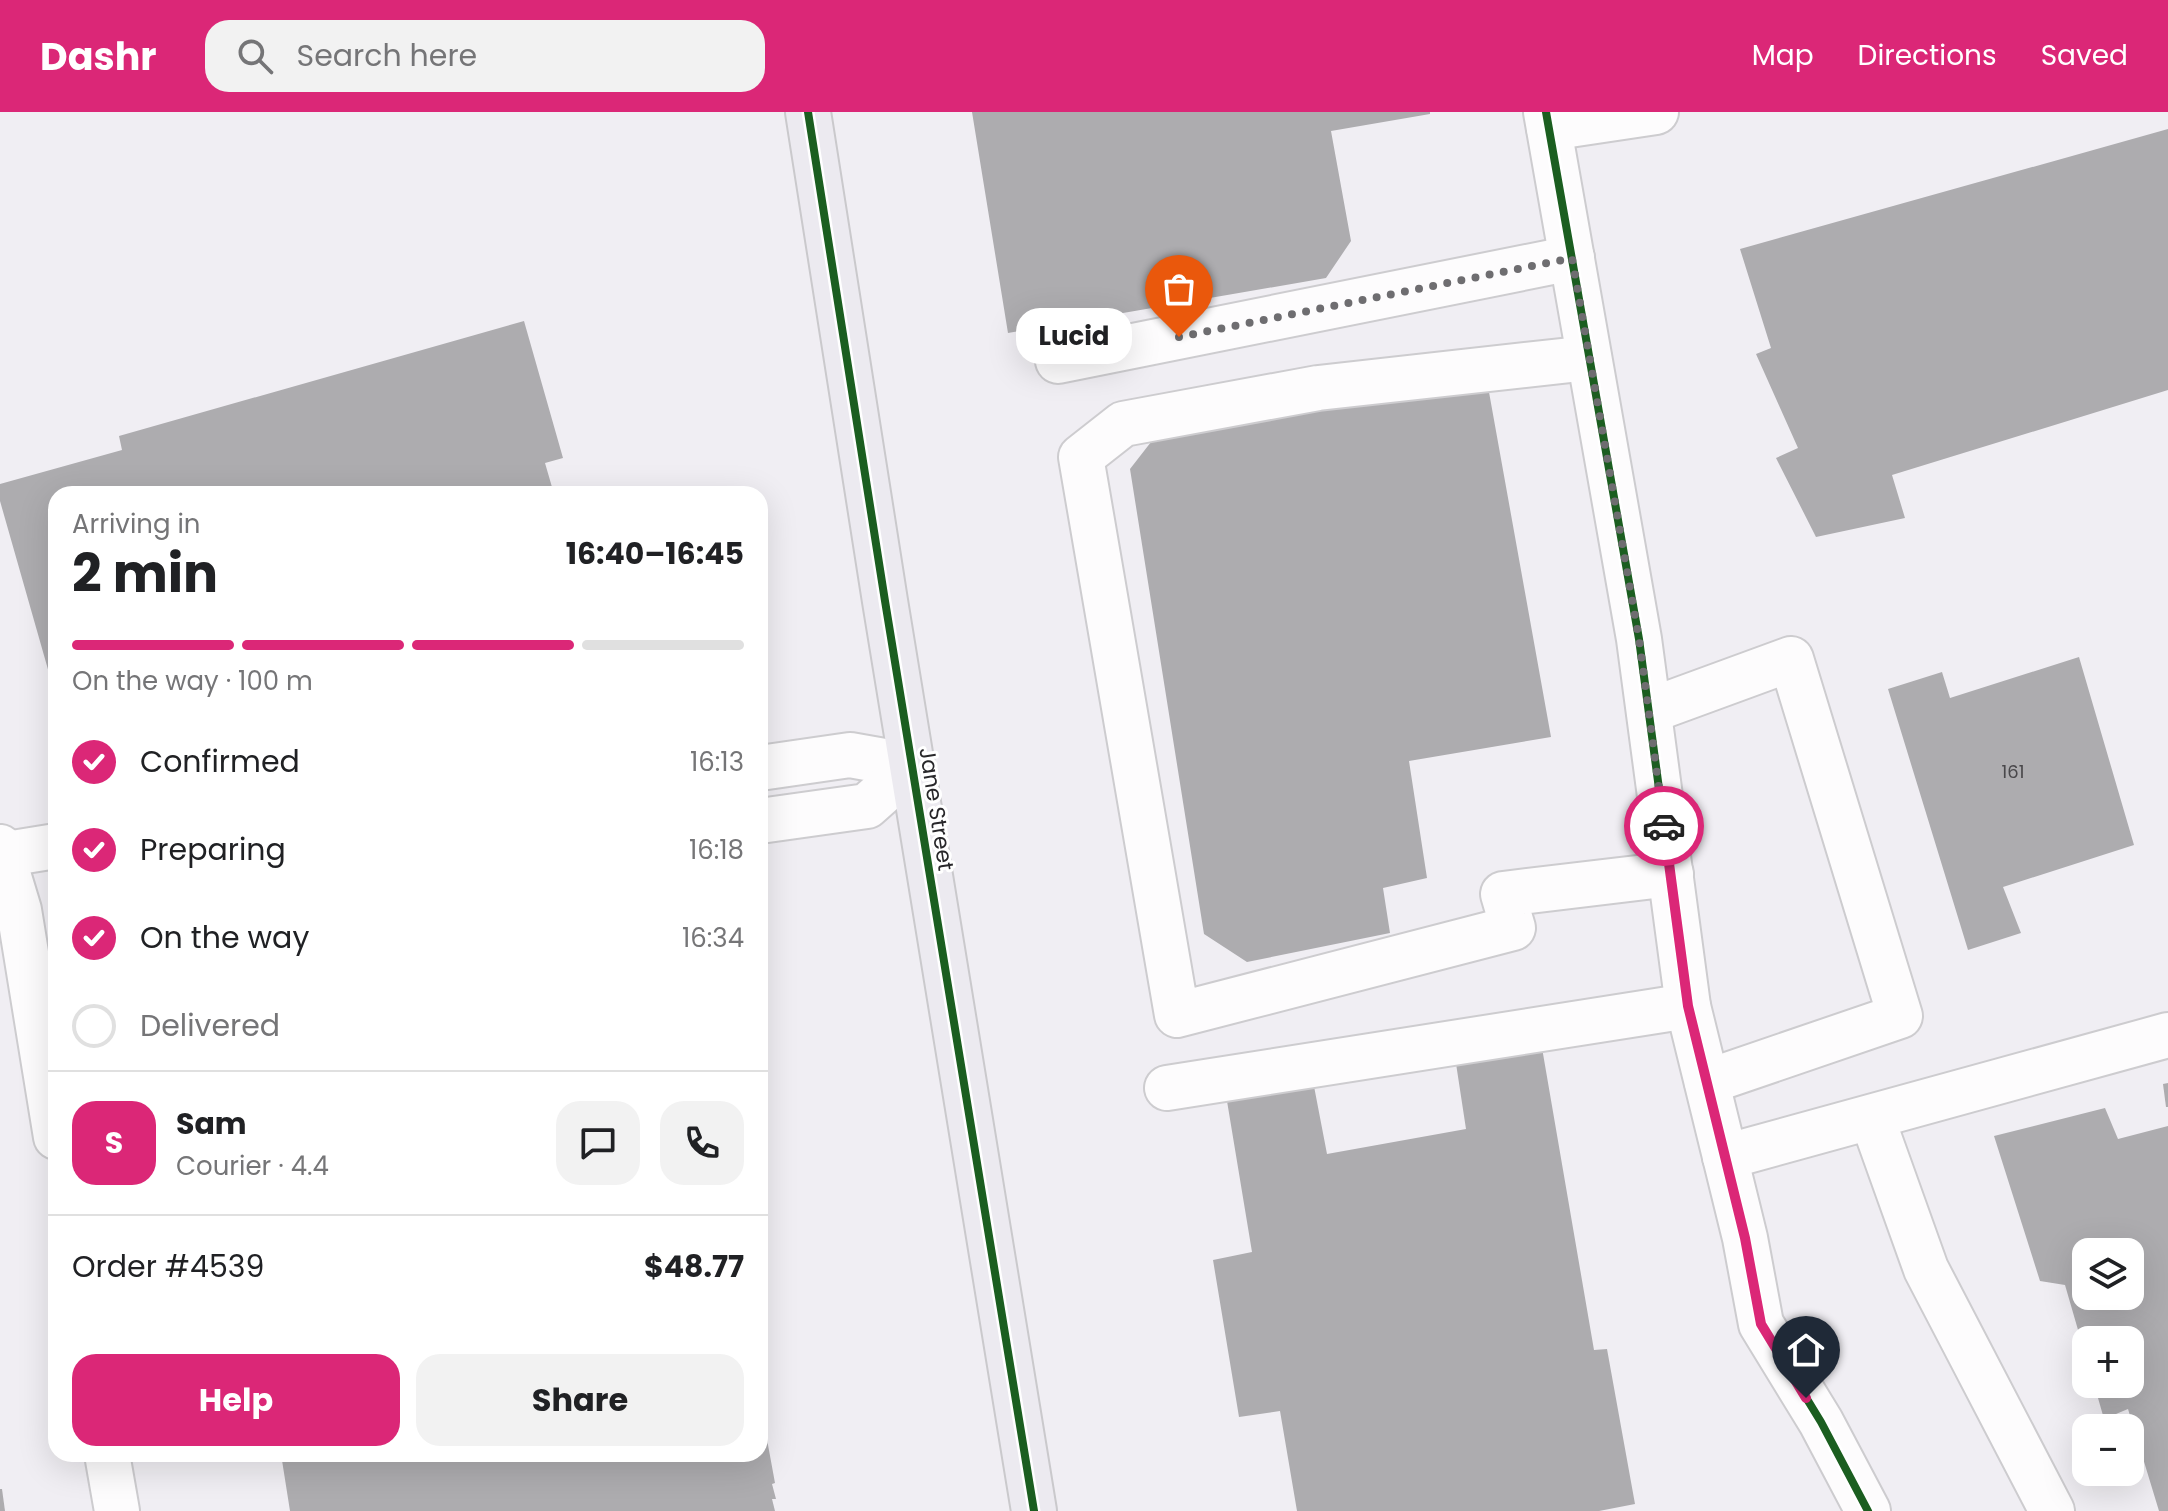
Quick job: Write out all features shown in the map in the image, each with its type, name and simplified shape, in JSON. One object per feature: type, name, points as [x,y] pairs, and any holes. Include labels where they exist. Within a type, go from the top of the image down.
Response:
[{"type":"main road","name":"Jane Street","points":[[808,112],[1034,1511]]},
{"type":"street","points":[[1656,112],[1547,120],[1639,639],[1688,1006],[1745,1238],[1761,1324],[1821,1422],[1868,1511]]},
{"type":"street","points":[[1058,361],[1572,258]]},
{"type":"street","points":[[1589,358],[1318,388],[1123,424],[1081,457],[1177,1015],[1513,928],[1503,894],[1671,874]]},
{"type":"street","points":[[1649,711],[1791,659],[1900,1016],[1707,1082]]},
{"type":"street","points":[[768,767],[850,755],[912,766]]},
{"type":"street","points":[[768,820],[867,806],[912,766]]},
{"type":"street","points":[[48,847],[1,852],[19,910],[48,1088]]},
{"type":"street","points":[[1167,1088],[1688,1006]]},
{"type":"street","points":[[1725,1157],[2168,1035]]},
{"type":"street","points":[[1872,1118],[1926,1269],[2052,1511]]},
{"type":"street","points":[[108,1462],[117,1511]]},
{"type":"building","points":[[972,112],[1430,114],[1331,131],[1351,241],[1326,278],[1008,333]]},
{"type":"building","points":[[2168,129],[2168,390],[1892,475],[1905,518],[1816,537],[1776,458],[1798,448],[1756,354],[1771,348],[1740,249]]},
{"type":"building","points":[[524,321],[563,458],[545,463],[552,486],[48,486],[48,669],[0,501],[0,484],[122,450],[119,436]]},
{"type":"building","points":[[1487,381],[1551,737],[1409,761],[1427,878],[1383,888],[1390,933],[1247,962],[1204,934],[1130,469],[1158,433]]},
{"type":"building","points":[[2079,657],[2134,845],[2003,887],[2021,933],[1968,950],[1888,689],[1942,672],[1950,698]]},
{"type":"building","points":[[1541,1042],[1594,1350],[1607,1349],[1635,1504],[1599,1511],[1297,1511],[1280,1411],[1239,1417],[1213,1260],[1252,1252],[1226,1095],[1313,1081],[1327,1154],[1466,1129],[1455,1057]]},
{"type":"building","points":[[2168,1083],[2168,1107],[2166,1107],[2163,1084]]},
{"type":"building","points":[[2105,1108],[2118,1139],[2168,1126],[2168,1511],[2159,1511],[2144,1462],[2144,1414],[2130,1414],[2128,1409],[2116,1414],[2103,1414],[2098,1398],[2144,1398],[2144,1326],[2077,1326],[2072,1310],[2144,1310],[2144,1238],[2072,1238],[2072,1309],[2065,1285],[2040,1281],[1994,1136]]},
{"type":"building","points":[[768,1445],[776,1499],[772,1499],[775,1511],[290,1511],[282,1462],[768,1462]]},
{"type":"building","points":[[2,1489],[5,1511],[0,1511]]},
{"type":"cycle path","points":[[808,112],[1034,1511]]},
{"type":"cycle path","points":[[1546,112],[1639,639],[1688,1006],[1745,1238],[1761,1324],[1821,1422],[1868,1511]]},
{"type":"way so far","points":[[1179,337],[1572,258],[1639,639],[1664,826]]},
{"type":"place","name":"Lucid","points":[[1179,337]]},
{"type":"route","points":[[1664,826],[1688,1006],[1745,1238],[1761,1324],[1806,1398]]}]
